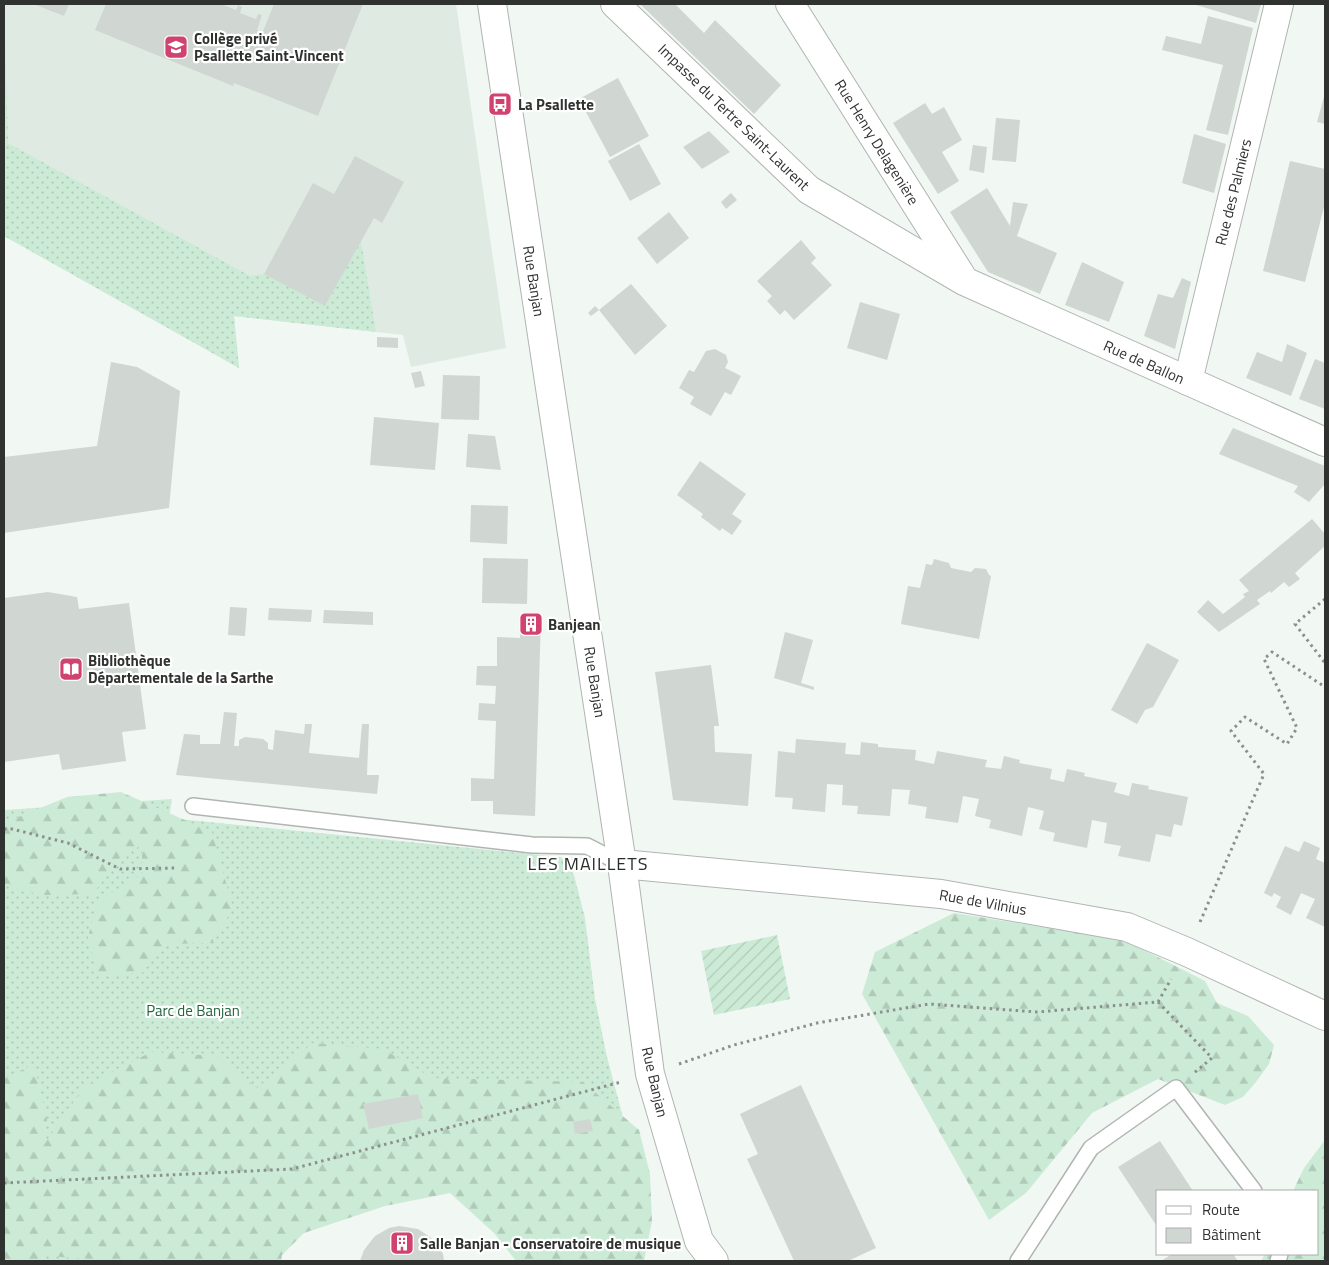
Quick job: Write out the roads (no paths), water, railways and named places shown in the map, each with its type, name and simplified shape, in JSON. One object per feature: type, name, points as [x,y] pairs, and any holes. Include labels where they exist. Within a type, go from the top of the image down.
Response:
[{"type":"street","name":"Rue Banjan","points":[[492,4],[622,864],[650,1074],[700,1241],[714,1261]]},
{"type":"street","name":"Impasse du Tertre Saint-Laurent","points":[[615,4],[809,190],[964,281]]},
{"type":"street","name":"Rue Henry Delagenière","points":[[790,4],[964,281]]},
{"type":"street","name":"Rue des Palmiers","points":[[1188,381],[1279,4]]},
{"type":"street","name":"Rue de Ballon","points":[[964,281],[1325,442]]},
{"type":"street","name":"Rue de Vilnius","points":[[622,864],[941,894],[1127,928],[1187,952],[1325,1016]]},
{"type":"lane","points":[[193,806],[532,845],[587,846],[622,864]]},
{"type":"lane","points":[[1018,1261],[1091,1148],[1176,1088],[1253,1190]]},
{"type":"place","name":"Collège privé Psallette Saint-Vincent","points":[[176,47]]},
{"type":"place","name":"La Psallette","points":[[500,104]]},
{"type":"place","name":"Banjean","points":[[531,624]]},
{"type":"place","name":"Bibliothèque Départementale de la Sarthe","points":[[71,669]]},
{"type":"place","name":"Salle Banjan - Conservatoire de musique","points":[[402,1243]]},
{"type":"district","name":"LES MAILLETS","points":[[588,863]]},
{"type":"park label","name":"Parc de Banjan","points":[[193,1010]]}]
